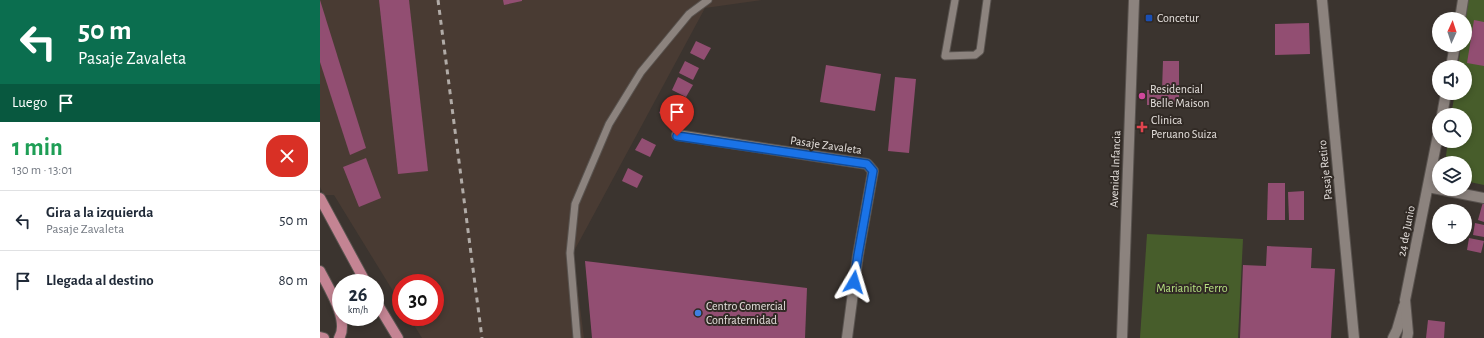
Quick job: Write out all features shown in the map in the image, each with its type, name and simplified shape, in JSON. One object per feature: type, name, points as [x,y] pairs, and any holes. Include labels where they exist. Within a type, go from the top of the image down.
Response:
[{"type":"main road","points":[[320,198],[361,274]]},
{"type":"main road","points":[[320,270],[342,319],[340,336]]},
{"type":"main road","points":[[384,315],[398,338]]},
{"type":"main road","points":[[320,337],[324,338]]},
{"type":"street","name":"Avenida Infancia","points":[[1122,338],[1134,0]]},
{"type":"street","name":"Pasaje Retiro","points":[[1322,0],[1354,338]]},
{"type":"street","points":[[1461,12],[1464,0]]},
{"type":"street","name":"Pasaje Zavaleta","points":[[677,136],[867,164],[873,171],[858,255],[847,338]]},
{"type":"street","name":"24 de Junio","points":[[1407,338],[1408,333],[1405,300],[1436,148]]},
{"type":"street","points":[[1428,187],[1484,198]]},
{"type":"street","points":[[1393,338],[1397,330],[1405,300]]},
{"type":"lane","points":[[577,338],[570,253],[575,204],[609,124],[640,72],[689,14],[708,0]]},
{"type":"lane","points":[[955,0],[945,56],[975,55],[980,51],[987,0]]},
{"type":"shaded area","points":[[320,0],[762,0],[705,8],[573,253],[584,338],[422,338],[415,326],[444,326],[444,274],[392,274],[392,289],[384,274],[383,274],[334,195],[324,195],[320,187]]},
{"type":"green space","points":[[1468,0],[1484,0],[1484,185],[1472,182],[1472,156],[1446,156],[1447,148],[1472,148],[1472,108],[1452,108],[1454,100],[1472,100],[1472,60],[1459,60],[1460,52],[1472,52],[1472,12],[1466,12]]},
{"type":"green space","name":"Marianito Ferro","points":[[1147,234],[1243,239],[1238,338],[1140,338]]},
{"type":"building","points":[[320,0],[366,148],[350,155],[320,62]]},
{"type":"building","points":[[379,0],[409,0],[428,171],[398,174]]},
{"type":"building","points":[[503,0],[522,0],[522,1],[504,5]]},
{"type":"building","points":[[1474,20],[1484,22],[1484,66],[1472,64],[1472,60],[1467,60],[1469,52],[1472,52],[1472,32]]},
{"type":"building","points":[[1309,23],[1310,54],[1275,55],[1275,24]]},
{"type":"building","points":[[696,41],[711,48],[704,60],[690,53]]},
{"type":"building","points":[[685,61],[699,68],[693,80],[679,73]]},
{"type":"building","points":[[1163,61],[1179,61],[1179,105],[1147,105],[1147,90],[1162,90]]},
{"type":"building","points":[[826,65],[881,74],[875,111],[820,102]]},
{"type":"building","points":[[678,77],[693,85],[686,97],[672,90]]},
{"type":"building","points":[[895,77],[916,79],[909,153],[888,151]]},
{"type":"building","points":[[665,101],[680,108],[674,121],[659,113]]},
{"type":"building","points":[[642,138],[656,145],[650,157],[635,150]]},
{"type":"building","points":[[366,158],[381,198],[359,207],[343,167]]},
{"type":"building","points":[[628,168],[643,176],[637,188],[622,181]]},
{"type":"building","points":[[1268,183],[1285,183],[1285,220],[1267,220]]},
{"type":"building","points":[[1304,191],[1304,220],[1289,220],[1288,192]]},
{"type":"building","points":[[1484,202],[1484,222],[1478,220]]},
{"type":"building","points":[[1475,223],[1484,225],[1484,237],[1473,235]]},
{"type":"building","points":[[1472,239],[1484,241],[1481,253],[1467,250],[1468,244],[1472,244]]},
{"type":"building","points":[[1267,246],[1312,248],[1311,268],[1335,269],[1331,338],[1240,338],[1243,265],[1266,266]]},
{"type":"building","name":"Centro Comercial Confraternidad","points":[[585,261],[807,288],[805,338],[592,338]]},
{"type":"building","points":[[1428,320],[1445,322],[1444,338],[1426,338]]},
{"type":"railway","points":[[438,0],[482,338]]},
{"type":"place","name":"Concetur","points":[[1149,18]]},
{"type":"place","name":"Residencial Belle Maison","points":[[1142,96]]},
{"type":"place","name":"Clinica Peruano Suiza","points":[[1142,127]]},
{"type":"place","name":"Centro Comercial Confraternidad","points":[[698,313]]},
{"type":"route","points":[[677,136],[867,164],[873,171],[854,282]]}]
